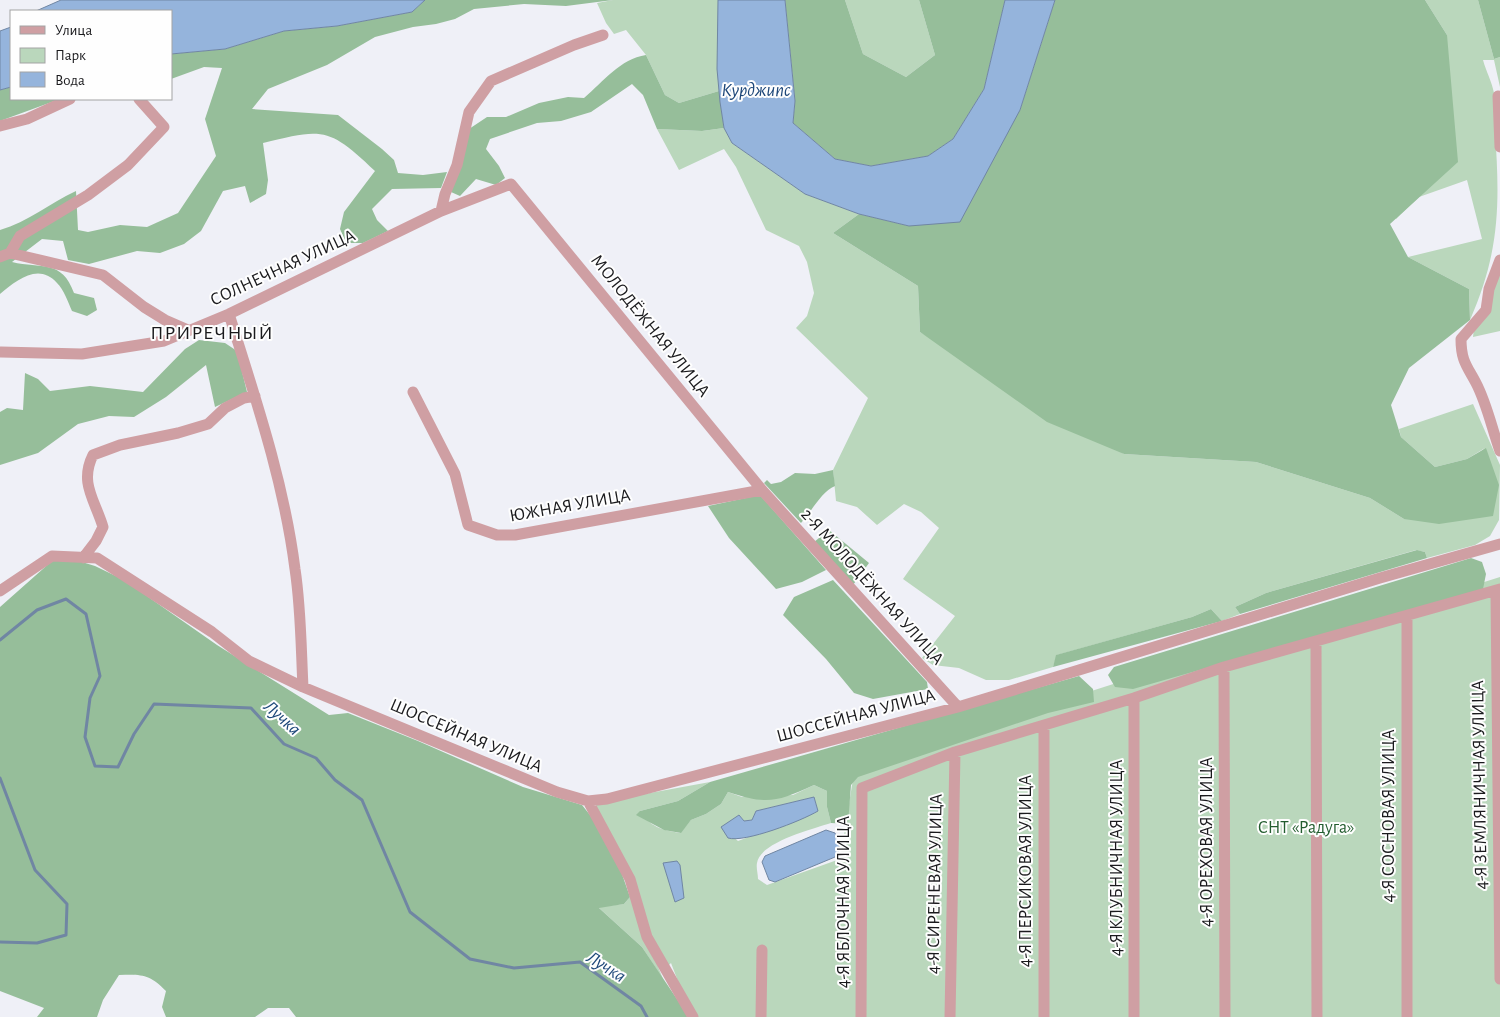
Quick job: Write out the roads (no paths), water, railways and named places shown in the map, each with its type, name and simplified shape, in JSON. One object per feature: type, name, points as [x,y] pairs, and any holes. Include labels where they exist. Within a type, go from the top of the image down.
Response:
[{"type":"street","points":[[441,211],[445,194],[457,165],[469,112],[491,82],[574,45],[603,35]]},
{"type":"street","points":[[1498,96],[1500,147]]},
{"type":"street","points":[[0,126],[27,119],[68,100]]},
{"type":"street","points":[[140,100],[164,127],[128,165],[88,196],[20,236],[5,255],[103,275],[144,307],[165,320],[188,330]]},
{"type":"street","name":"СОЛНЕЧНАЯ УЛИЦА","points":[[1,352],[82,354],[164,341],[229,314],[441,211],[511,184]]},
{"type":"street","name":"МОЛОДЁЖНАЯ УЛИЦА","points":[[511,184],[762,490]]},
{"type":"street","points":[[1500,260],[1489,289],[1486,310],[1462,340],[1461,346],[1466,367],[1477,384],[1500,451]]},
{"type":"street","points":[[229,314],[255,396],[281,494],[295,569],[304,687]]},
{"type":"street","name":"ЮЖНАЯ УЛИЦА","points":[[413,392],[455,474],[468,526],[497,535],[515,535],[762,490]]},
{"type":"street","points":[[83,558],[96,541],[103,527],[86,483],[87,467],[93,455],[120,445],[178,433],[208,424],[225,408],[244,398],[255,396]]},
{"type":"street","name":"2-Я МОЛОДЁЖНАЯ УЛИЦА","points":[[762,490],[958,707]]},
{"type":"street","name":"ШОССЕЙНАЯ УЛИЦА","points":[[0,591],[52,556],[97,558],[212,632],[249,661],[304,687],[484,764],[557,792],[588,801],[608,799],[958,707],[1499,542]]},
{"type":"street","points":[[955,752],[1134,698],[1224,667],[1498,590]]},
{"type":"street","name":"4-Я ЗЕМЛЯНИЧНАЯ УЛИЦА","points":[[1498,590],[1500,979]]},
{"type":"street","name":"4-Я СОСНОВАЯ УЛИЦА","points":[[1407,616],[1407,1017]]},
{"type":"street","points":[[1316,642],[1317,1017]]},
{"type":"street","name":"4-Я ОРЕХОВАЯ УЛИЦА","points":[[1224,667],[1225,1017]]},
{"type":"street","name":"4-Я КЛУБНИЧНАЯ УЛИЦА","points":[[1134,698],[1134,1017]]},
{"type":"street","name":"4-Я ПЕРСИКОВАЯ УЛИЦА","points":[[1044,726],[1044,1017]]},
{"type":"street","name":"4-Я ЯБЛОЧНАЯ УЛИЦА","points":[[861,1017],[862,788],[955,752]]},
{"type":"street","name":"4-Я СИРЕНЕВАЯ УЛИЦА","points":[[950,1017],[955,752]]},
{"type":"street","points":[[588,801],[630,879],[647,937],[693,1017]]},
{"type":"street","points":[[761,1017],[762,950]]},
{"type":"water","points":[[61,0],[425,0],[412,12],[337,26],[284,31],[225,49],[172,54],[172,10],[38,10]]},
{"type":"water","name":"Курджипс","points":[[718,0],[785,0],[795,101],[793,123],[835,159],[871,166],[928,156],[953,139],[984,89],[1005,0],[1055,0],[1020,110],[960,222],[909,226],[859,214],[805,194],[732,143],[724,128],[720,102],[717,69]]},
{"type":"water","points":[[10,27],[10,87],[0,90],[0,31]]},
{"type":"water","points":[[814,797],[818,811],[773,830],[736,839],[728,838],[721,827],[739,815],[744,821],[752,820],[756,811]]},
{"type":"water","points":[[826,830],[835,833],[840,849],[835,857],[775,882],[769,880],[762,862],[765,856]]},
{"type":"water","points":[[677,861],[680,865],[684,898],[675,902],[663,863]]},
{"type":"waterway","name":"Лучка","points":[[0,640],[37,610],[66,599],[86,614],[100,676],[90,698],[85,737],[95,766],[118,767],[134,734],[154,704],[251,708],[284,744],[316,758],[335,780],[362,800],[410,912],[470,959],[514,968],[580,962],[641,1006],[647,1017]]},
{"type":"waterway","name":"Лучка","points":[[0,778],[35,870],[67,904],[66,935],[37,943],[0,942]]},
{"type":"district","name":"ПРИРЕЧНЫЙ","points":[[212,333]]},
{"type":"park label","name":"СНТ «Радуга»","points":[[1306,828]]}]
